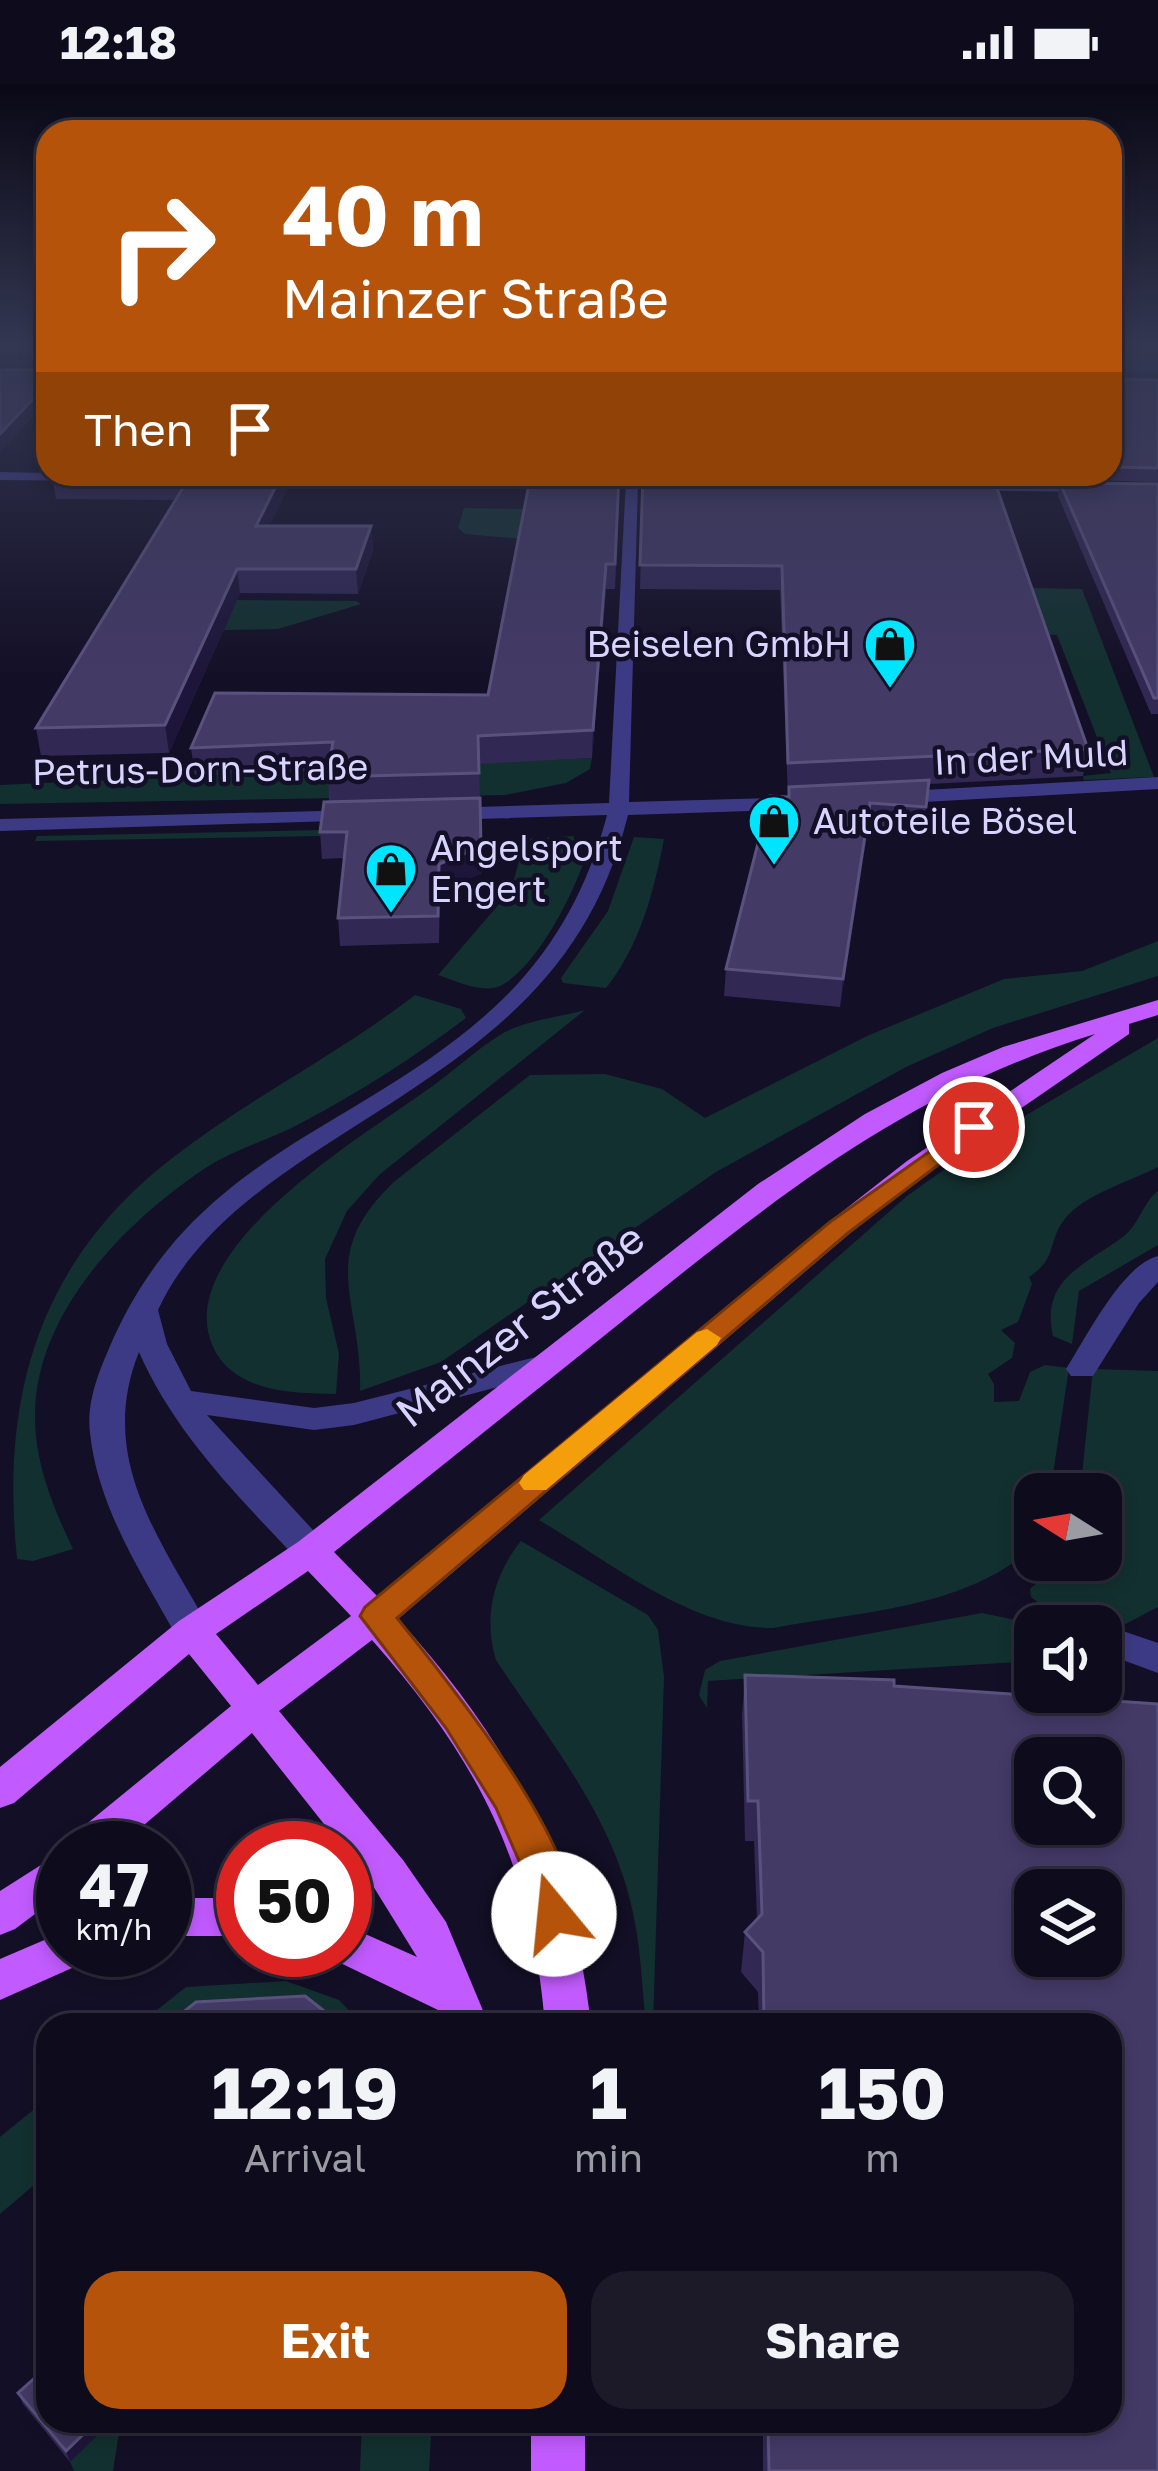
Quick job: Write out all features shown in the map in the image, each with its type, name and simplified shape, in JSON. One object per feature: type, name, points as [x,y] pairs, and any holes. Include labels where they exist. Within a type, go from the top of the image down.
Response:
[{"type":"main road","name":"Mainzer Straße","points":[[0,1791],[192,1631],[311,1551],[768,1190],[874,1120],[1012,1052],[1151,1010]]},
{"type":"main road","name":"Mainzer Straße","points":[[120,1821],[254,1708],[376,1616],[855,1216],[1002,1107],[1151,1010]]},
{"type":"main road","points":[[311,1551],[376,1616],[458,1718],[512,1801],[545,1877],[568,1990],[568,2013]]},
{"type":"main road","points":[[192,1631],[388,1873],[431,1936],[462,2012]]},
{"type":"main road","points":[[0,1916],[36,1889]]},
{"type":"main road","points":[[372,1960],[462,2012]]},
{"type":"main road","points":[[0,1980],[36,1964]]},
{"type":"main road","points":[[558,2433],[559,2471]]},
{"type":"street","points":[[1122,471],[1158,472]]},
{"type":"street","points":[[0,476],[36,477]]},
{"type":"street","points":[[192,1631],[127,1509],[108,1447],[108,1396],[142,1309],[183,1247],[232,1199],[424,1072],[523,992],[586,909],[620,809],[620,486]]},
{"type":"street","points":[[949,486],[1158,489]]},
{"type":"street","name":"In der Muld","points":[[872,799],[1158,783]]},
{"type":"street","points":[[620,809],[831,801]]},
{"type":"street","name":"Petrus-Dorn-Straße","points":[[420,814],[620,809]]},
{"type":"street","name":"Petrus-Dorn-Straße","points":[[0,825],[373,815]]},
{"type":"street","points":[[1082,1369],[1126,1297],[1158,1265]]},
{"type":"street","points":[[142,1309],[159,1368],[182,1402],[248,1484],[311,1551]]},
{"type":"street","points":[[182,1402],[314,1419],[354,1414],[544,1365]]},
{"type":"street","points":[[1122,1645],[1158,1658]]},
{"type":"green space","points":[[464,508],[529,509],[523,539],[465,534],[458,528]]},
{"type":"green space","points":[[925,586],[1082,589],[1154,777],[1084,780],[1083,776],[1111,773],[1057,635],[1035,634]]},
{"type":"green space","points":[[237,600],[361,604],[278,629],[224,630]]},
{"type":"green space","points":[[592,758],[590,769],[566,783],[505,795],[0,804],[0,785]]},
{"type":"green space","points":[[322,830],[321,836],[35,841],[37,836]]},
{"type":"green space","points":[[573,836],[585,859],[563,910],[528,962],[495,988],[470,986],[438,975],[511,890],[525,839]]},
{"type":"green space","points":[[634,837],[664,839],[637,936],[606,988],[563,983],[561,978],[608,911]]},
{"type":"green space","points":[[1158,941],[1158,976],[993,1028],[906,1067],[716,1172],[441,1362],[360,1391],[348,1280],[356,1233],[370,1208],[395,1181],[530,1075],[605,1074],[662,1089],[705,1118],[867,1036],[1004,979],[1082,971]]},
{"type":"green space","points":[[415,995],[461,1009],[466,1018],[345,1099],[204,1169],[140,1220],[83,1283],[45,1356],[36,1395],[41,1465],[73,1549],[33,1561],[17,1559],[15,1441],[24,1387],[38,1335],[89,1241],[171,1159]]},
{"type":"green space","points":[[585,1010],[379,1175],[347,1211],[325,1259],[326,1298],[339,1354],[336,1394],[268,1388],[224,1364],[214,1349],[207,1312],[218,1275],[243,1238],[277,1202],[495,1038],[524,1024]]},
{"type":"green space","points":[[1158,1038],[1158,1167],[1095,1196],[1064,1220],[1048,1257],[1029,1277],[1032,1284],[1018,1322],[1001,1330],[1015,1343],[1012,1358],[988,1374],[994,1384],[994,1402],[1019,1401],[1030,1372],[1045,1365],[1069,1368],[1053,1473],[1014,1473],[1014,1561],[978,1583],[945,1595],[773,1628],[742,1625],[681,1605],[539,1520],[907,1196],[994,1134]]},
{"type":"green space","points":[[1158,1191],[1158,1245],[1079,1291],[1072,1344],[1053,1336],[1053,1300],[1060,1287],[1081,1265],[1124,1236]]},
{"type":"green space","points":[[1093,1369],[1158,1371],[1158,1607],[1122,1626],[1122,1605],[1041,1605],[1031,1597],[1030,1589],[1039,1581],[1122,1581],[1122,1473],[1082,1473]]},
{"type":"green space","points":[[521,1541],[648,1615],[658,1630],[664,1677],[653,2013],[645,2013],[636,1927],[611,1844],[577,1780],[496,1660],[491,1613],[503,1568]]},
{"type":"green space","points":[[982,1613],[1014,1620],[1014,1662],[708,1681],[707,1708],[699,1695],[705,1670],[720,1661]]},
{"type":"green space","points":[[286,1981],[339,2000],[351,2013],[153,2013],[186,1987]]},
{"type":"green space","points":[[36,2108],[36,2183],[0,2214],[0,2137]]},
{"type":"green space","points":[[100,2433],[119,2433],[113,2471],[74,2471],[70,2462]]},
{"type":"green space","points":[[362,2433],[431,2433],[429,2471],[360,2471]]},
{"type":"building","points":[[1122,455],[1158,455],[1158,468],[1122,467]]},
{"type":"building","points":[[1158,484],[1158,698],[1154,698],[1061,486]]},
{"type":"building","points":[[184,486],[276,486],[256,526],[371,526],[356,569],[237,569],[165,725],[36,728]]},
{"type":"building","points":[[529,486],[618,486],[615,564],[606,564],[593,730],[478,736],[479,773],[327,777],[333,742],[191,748],[215,693],[488,695]]},
{"type":"building","points":[[643,486],[996,486],[1088,749],[788,763],[782,566],[640,565]]},
{"type":"building","points":[[929,780],[926,807],[870,803],[843,979],[726,969],[770,796],[789,797],[789,787]]},
{"type":"building","points":[[480,798],[481,847],[439,864],[438,916],[338,918],[347,832],[320,832],[324,802]]},
{"type":"building","points":[[745,1675],[894,1680],[894,1686],[1014,1694],[1014,1713],[1122,1713],[1122,1702],[1158,1704],[1158,2471],[769,2471],[768,2433],[1122,2433],[1122,2013],[764,2013],[763,1952],[745,1932],[762,1914],[758,1801],[748,1801]]},
{"type":"building","points":[[305,1996],[327,2013],[182,2013],[196,2002]]},
{"type":"building","points":[[36,2377],[36,2415],[18,2393]]},
{"type":"building","points":[[51,2433],[85,2433],[66,2451]]},
{"type":"slow traffic","points":[[535,1483],[707,1338]]},
{"type":"place","name":"Beiselen GmbH","points":[[890,690]]},
{"type":"place","name":"Autoteile Bösel","points":[[774,867]]},
{"type":"place","name":"Angelsport Engert","points":[[391,915]]},
{"type":"route","points":[[554,1914],[545,1877],[512,1801],[458,1718],[376,1616],[839,1228],[974,1127]]}]
